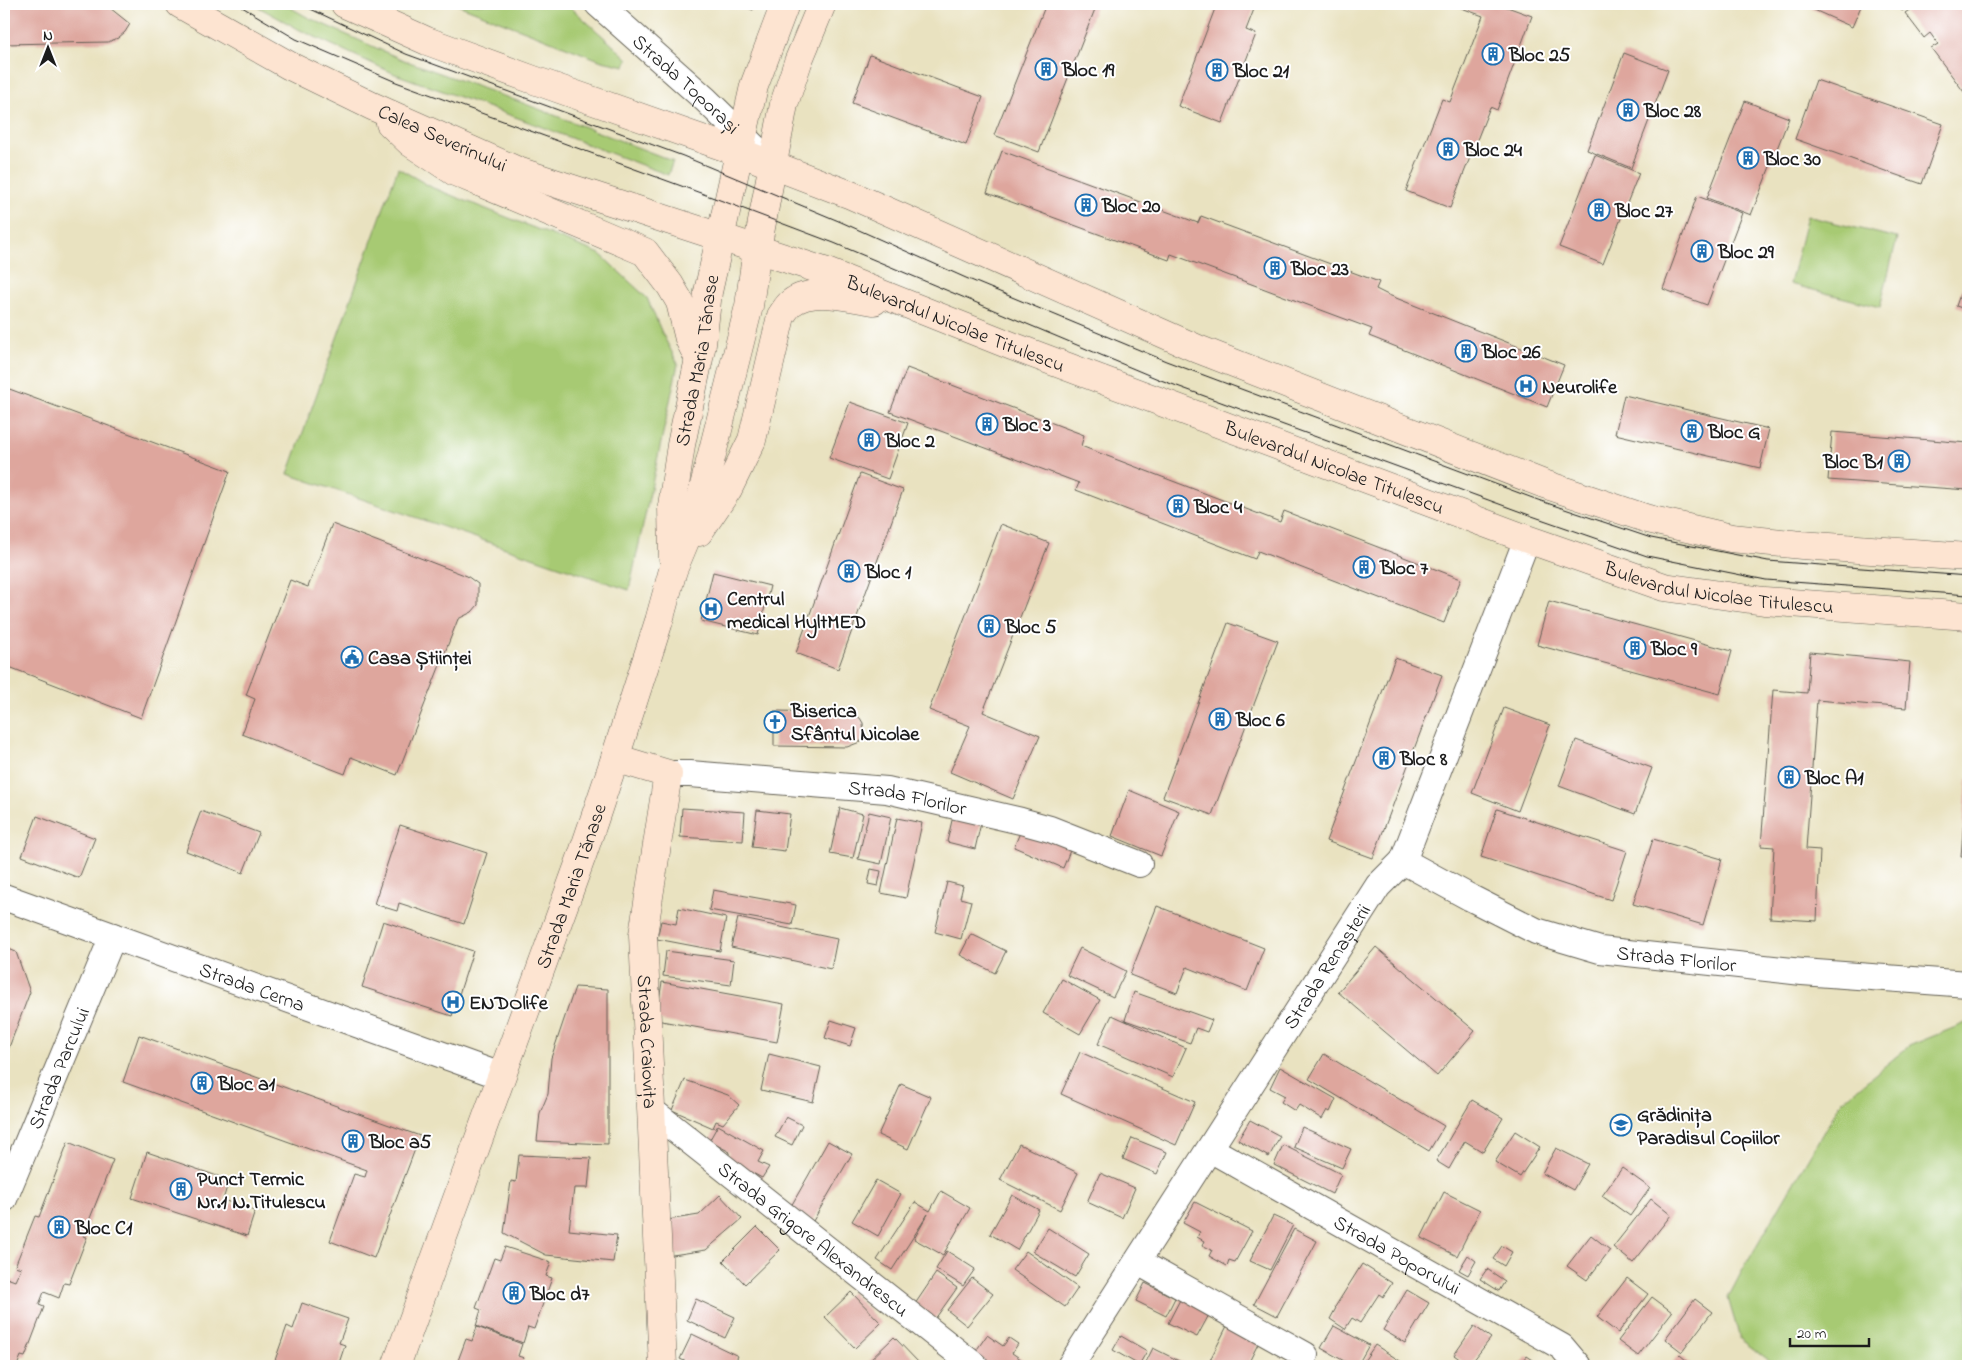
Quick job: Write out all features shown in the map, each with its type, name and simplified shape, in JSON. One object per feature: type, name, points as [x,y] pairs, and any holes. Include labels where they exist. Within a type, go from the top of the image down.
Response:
[{"type":"main road","name":"Calea Severinului","points":[[180,4],[290,66],[372,106],[518,171],[720,237]]},
{"type":"main road","points":[[345,4],[427,41],[531,80],[741,144],[773,166],[851,195],[1198,350],[1544,484],[1648,519],[1731,538],[1968,557]]},
{"type":"main road","name":"Strada Maria Tănase","points":[[673,570],[672,506],[681,445],[699,360],[708,292],[754,86],[785,4]]},
{"type":"main road","name":"Strada Maria Tănase","points":[[396,1366],[615,758],[659,621],[673,570],[698,510],[749,306],[757,249],[784,104],[798,62],[822,4]]},
{"type":"main road","points":[[372,106],[411,144],[454,172],[645,252],[680,302],[689,339],[699,360]]},
{"type":"main road","name":"Bulevardul Nicolae Titulescu","points":[[720,237],[824,271],[1012,346],[1527,539],[1664,587],[1764,602],[1968,616]]},
{"type":"main road","points":[[673,570],[728,489],[752,440],[781,316],[790,304],[803,297],[816,294],[911,306]]},
{"type":"main road","points":[[615,758],[668,774]]},
{"type":"main road","name":"Strada Craiovița","points":[[663,1366],[643,935],[668,774]]},
{"type":"street","name":"Strada Toporași","points":[[598,4],[706,100],[741,144]]},
{"type":"street","name":"Strada Renașterii","points":[[1070,1366],[1378,886],[1403,861],[1527,539]]},
{"type":"street","name":"Strada Florilor","points":[[668,774],[690,774],[887,790],[1050,829],[1139,864]]},
{"type":"street","name":"Strada Florilor","points":[[1403,861],[1536,931],[1600,950],[1802,972],[1968,984]]},
{"type":"street","name":"Strada Cerna","points":[[4,897],[501,1076]]},
{"type":"street","name":"Strada Parcului","points":[[4,1199],[113,936]]},
{"type":"street","name":"Strada Grigore Alexandrescu","points":[[652,1111],[975,1366]]},
{"type":"street","name":"Strada Poporului","points":[[1210,1149],[1562,1347],[1578,1366]]},
{"type":"street","points":[[1138,1262],[1305,1354]]},
{"type":"green space","points":[[253,4],[284,4],[307,17],[401,59],[523,103],[673,161],[668,175],[395,74],[300,30]]},
{"type":"green space","points":[[459,4],[567,4],[628,59],[625,66],[602,61]]},
{"type":"green space","points":[[398,168],[433,188],[600,254],[647,298],[678,364],[629,590],[288,474]]},
{"type":"green space","points":[[1807,216],[1897,238],[1880,307],[1790,284]]},
{"type":"green space","points":[[1968,1022],[1968,1366],[1777,1366],[1740,1339],[1728,1298],[1741,1273],[1841,1102],[1909,1046]]},
{"type":"building","points":[[4,4],[105,4],[130,24],[118,38],[108,42],[4,44]]},
{"type":"building","points":[[738,4],[755,4],[753,10]]},
{"type":"building","name":"Bloc 19","points":[[1046,4],[1097,4],[1039,152],[994,135]]},
{"type":"building","name":"Bloc 21","points":[[1211,4],[1256,4],[1246,30],[1256,34],[1222,123],[1178,106],[1216,6]]},
{"type":"building","points":[[1451,4],[1499,4],[1532,16],[1497,110],[1490,107],[1450,208],[1406,191],[1442,99],[1450,102],[1483,16]]},
{"type":"building","points":[[1814,4],[1862,4],[1852,27],[1812,9]]},
{"type":"building","points":[[1896,4],[1911,4],[1902,11]]},
{"type":"building","points":[[1918,4],[1955,4],[1957,7],[1962,4],[1968,12],[1968,89],[1964,92],[1931,48],[1938,44],[1930,33],[1924,38],[1905,13]]},
{"type":"building","name":"Bloc 28","points":[[1624,53],[1668,70],[1631,168],[1587,150]]},
{"type":"building","points":[[870,55],[983,97],[966,145],[852,103]]},
{"type":"building","points":[[1816,80],[1943,124],[1922,184],[1795,139]]},
{"type":"building","name":"Bloc 30","points":[[1745,101],[1789,118],[1751,215],[1707,198]]},
{"type":"building","points":[[1002,151],[1198,223],[1201,216],[1379,282],[1376,289],[1386,294],[1564,365],[1547,407],[1369,336],[1372,329],[1171,254],[1169,260],[987,193]]},
{"type":"building","name":"Bloc 27","points":[[1595,155],[1639,173],[1603,264],[1559,247]]},
{"type":"building","name":"Bloc 29","points":[[1697,196],[1742,213],[1707,305],[1663,289]]},
{"type":"building","points":[[1968,272],[1968,310],[1956,306]]},
{"type":"building","points":[[907,368],[1084,435],[1081,446],[1280,522],[1284,511],[1461,579],[1444,623],[1258,551],[1255,559],[1076,490],[1079,483],[890,412]]},
{"type":"building","points":[[4,387],[230,471],[141,718],[4,665]]},
{"type":"building","name":"Bloc G","points":[[1624,395],[1769,429],[1760,468],[1615,434]]},
{"type":"building","name":"Bloc 2","points":[[850,402],[908,423],[888,479],[829,458]]},
{"type":"building","name":"Bloc B1","points":[[1832,432],[1968,443],[1968,490],[1828,480]]},
{"type":"building","name":"Bloc 1","points":[[860,474],[903,490],[838,669],[796,653]]},
{"type":"building","name":"Casa Științei","points":[[332,524],[467,576],[478,584],[478,605],[472,612],[458,619],[397,775],[351,757],[345,774],[242,734],[255,699],[246,695],[290,580],[308,587]]},
{"type":"building","name":"Bloc 5","points":[[1001,524],[1049,543],[983,712],[1040,736],[1013,799],[950,772],[970,726],[929,710]]},
{"type":"building","points":[[713,572],[770,586],[758,635],[701,621]]},
{"type":"building","name":"Bloc 9","points":[[1549,601],[1732,651],[1720,694],[1537,645]]},
{"type":"building","name":"Bloc 6","points":[[1228,623],[1278,641],[1212,815],[1163,797]]},
{"type":"building","name":"Bloc A1","points":[[1810,652],[1910,662],[1906,708],[1817,700],[1806,849],[1820,850],[1817,921],[1770,918],[1774,847],[1761,846],[1773,690],[1807,693]]},
{"type":"building","name":"Bloc 8","points":[[1395,658],[1442,675],[1373,858],[1326,841]]},
{"type":"building","points":[[1504,708],[1550,725],[1518,811],[1472,793]]},
{"type":"building","points":[[774,711],[849,712],[860,718],[863,723],[864,737],[860,742],[847,747],[774,746]]},
{"type":"building","points":[[1576,740],[1652,768],[1635,814],[1559,786]]},
{"type":"building","points":[[1967,779],[1968,857],[1961,857]]},
{"type":"building","points":[[1129,790],[1179,811],[1161,856],[1112,836]]},
{"type":"building","points":[[682,808],[745,812],[743,841],[680,837]]},
{"type":"building","points":[[840,808],[863,814],[853,858],[830,854]]},
{"type":"building","points":[[1497,809],[1627,851],[1611,900],[1481,857]]},
{"type":"building","points":[[757,810],[790,814],[785,851],[752,847]]},
{"type":"building","points":[[201,811],[259,833],[243,873],[186,851]]},
{"type":"building","points":[[869,812],[891,817],[881,864],[858,859]]},
{"type":"building","points":[[37,816],[95,838],[79,878],[22,856]]},
{"type":"building","points":[[953,816],[981,823],[975,849],[947,842]]},
{"type":"building","points":[[897,818],[922,823],[906,898],[881,893]]},
{"type":"building","points":[[1024,823],[1073,843],[1063,868],[1014,847]]},
{"type":"building","points":[[400,825],[487,853],[464,924],[399,903],[397,911],[374,904]]},
{"type":"building","points":[[1653,839],[1722,859],[1703,925],[1633,904]]},
{"type":"building","points":[[871,869],[881,871],[878,886],[868,884]]},
{"type":"building","points":[[947,882],[963,886],[960,898],[971,901],[961,939],[935,932]]},
{"type":"building","points":[[713,890],[796,905],[792,925],[709,910]]},
{"type":"building","points":[[1157,906],[1264,948],[1247,991],[1187,967],[1177,993],[1130,975]]},
{"type":"building","points":[[679,908],[726,918],[720,951],[657,939],[661,921],[676,924]]},
{"type":"building","points":[[738,918],[837,939],[831,969],[731,947]]},
{"type":"building","points":[[383,921],[473,951],[452,1016],[362,987]]},
{"type":"building","points":[[971,934],[1006,951],[995,973],[960,955]]},
{"type":"building","points":[[4,947],[16,952],[30,992],[8,1050],[4,1049]]},
{"type":"building","points":[[1376,947],[1475,1031],[1437,1076],[1338,992]]},
{"type":"building","points":[[1080,948],[1126,971],[1113,997],[1067,975]]},
{"type":"building","points":[[666,951],[734,960],[731,985],[663,976]]},
{"type":"building","points":[[1062,979],[1100,1000],[1080,1034],[1043,1013]]},
{"type":"building","points":[[662,982],[784,1004],[777,1042],[656,1020]]},
{"type":"building","points":[[575,987],[608,989],[608,1144],[537,1141],[540,1113],[548,1094],[551,1058]]},
{"type":"building","points":[[1134,992],[1212,1020],[1207,1032],[1196,1028],[1190,1043],[1125,1020]]},
{"type":"building","points":[[1112,1015],[1186,1048],[1173,1077],[1098,1044]]},
{"type":"building","points":[[831,1020],[856,1028],[850,1046],[825,1038]]},
{"type":"building","points":[[139,1035],[420,1136],[374,1258],[330,1241],[354,1174],[365,1177],[367,1170],[123,1082]]},
{"type":"building","points":[[1080,1052],[1195,1102],[1176,1145],[1061,1094]]},
{"type":"building","points":[[769,1054],[821,1067],[813,1102],[761,1090]]},
{"type":"building","points":[[1324,1054],[1444,1126],[1429,1151],[1309,1079]]},
{"type":"building","points":[[1280,1067],[1336,1099],[1330,1112],[1327,1110],[1322,1119],[1299,1105],[1295,1111],[1281,1102],[1285,1096],[1270,1088]]},
{"type":"building","points":[[685,1080],[728,1095],[739,1105],[723,1124],[716,1121],[713,1128],[672,1110]]},
{"type":"building","points":[[901,1084],[931,1097],[908,1149],[878,1135]]},
{"type":"building","points":[[1472,1100],[1503,1118],[1483,1152],[1465,1141],[1449,1169],[1436,1161]]},
{"type":"building","points":[[786,1117],[802,1125],[792,1145],[775,1137]]},
{"type":"building","points":[[1250,1120],[1280,1136],[1269,1157],[1238,1140]]},
{"type":"building","points":[[718,1125],[764,1151],[758,1162],[769,1167],[762,1178],[726,1159],[730,1152],[709,1141]]},
{"type":"building","points":[[1302,1127],[1351,1149],[1342,1168],[1294,1147]]},
{"type":"building","points":[[1515,1131],[1540,1147],[1520,1177],[1495,1162]]},
{"type":"building","points":[[1132,1138],[1167,1152],[1157,1174],[1123,1159]]},
{"type":"building","points":[[828,1141],[852,1154],[813,1221],[790,1208]]},
{"type":"building","name":"Bloc C1","points":[[68,1142],[113,1160],[83,1236],[87,1237],[69,1284],[64,1283],[59,1298],[44,1292],[39,1305],[44,1307],[25,1357],[21,1356],[17,1366],[4,1366],[4,1277],[15,1281],[21,1268],[15,1266],[35,1216],[39,1217]]},
{"type":"building","points":[[1019,1144],[1078,1173],[1060,1210],[1000,1180]]},
{"type":"building","points":[[1283,1145],[1341,1174],[1332,1194],[1274,1165]]},
{"type":"building","points":[[1556,1148],[1588,1164],[1573,1190],[1542,1173]]},
{"type":"building","name":"Punct Termic Nr.1 N.Titulescu","points":[[147,1152],[229,1180],[223,1200],[255,1211],[247,1236],[132,1198]]},
{"type":"building","points":[[519,1155],[591,1158],[588,1188],[574,1188],[569,1230],[617,1235],[613,1262],[546,1255],[504,1233],[511,1181],[516,1182]]},
{"type":"building","points":[[1622,1168],[1650,1188],[1630,1216],[1602,1196]]},
{"type":"building","points":[[1100,1173],[1135,1188],[1122,1218],[1087,1202]]},
{"type":"building","points":[[876,1180],[901,1194],[878,1236],[852,1221]]},
{"type":"building","points":[[941,1191],[970,1208],[943,1255],[914,1239],[928,1214],[892,1270],[877,1260],[915,1202],[930,1211]]},
{"type":"building","points":[[1444,1192],[1480,1210],[1457,1256],[1421,1238]]},
{"type":"building","points":[[720,1195],[742,1219],[706,1250],[666,1256],[661,1221],[699,1215]]},
{"type":"building","points":[[1012,1195],[1039,1210],[1017,1250],[990,1234]]},
{"type":"building","points":[[1651,1199],[1671,1215],[1633,1263],[1613,1247]]},
{"type":"building","points":[[1195,1202],[1252,1231],[1235,1262],[1229,1260],[1227,1266],[1209,1256],[1212,1250],[1202,1245],[1204,1241],[1197,1237],[1200,1232],[1183,1223]]},
{"type":"building","points":[[1273,1216],[1293,1225],[1270,1270],[1250,1261]]},
{"type":"building","points":[[757,1227],[780,1250],[745,1284],[723,1261]]},
{"type":"building","points":[[1048,1228],[1089,1254],[1075,1277],[1033,1252]]},
{"type":"building","points":[[1294,1229],[1317,1241],[1277,1316],[1254,1304]]},
{"type":"building","points":[[1591,1235],[1610,1250],[1587,1280],[1567,1266]]},
{"type":"building","points":[[1502,1246],[1512,1252],[1504,1266],[1493,1259]]},
{"type":"building","name":"Bloc d7","points":[[505,1247],[551,1262],[546,1276],[552,1278],[534,1329],[528,1327],[523,1343],[476,1326],[481,1310],[476,1308],[494,1258],[500,1260]]},
{"type":"building","points":[[947,1251],[975,1269],[963,1286],[936,1269]]},
{"type":"building","points":[[1026,1251],[1078,1288],[1065,1307],[1012,1270]]},
{"type":"building","points":[[1468,1255],[1476,1261],[1468,1275],[1459,1270]]},
{"type":"building","points":[[1362,1264],[1392,1283],[1383,1297],[1379,1294],[1360,1323],[1352,1318],[1345,1329],[1330,1319],[1335,1307]]},
{"type":"building","points":[[1487,1269],[1505,1281],[1499,1291],[1480,1279]]},
{"type":"building","points":[[936,1273],[957,1288],[935,1319],[915,1304]]},
{"type":"building","points":[[972,1278],[993,1294],[967,1326],[947,1310]]},
{"type":"building","points":[[1627,1278],[1648,1294],[1618,1333],[1597,1317]]},
{"type":"building","points":[[1145,1283],[1175,1298],[1166,1316],[1136,1301]]},
{"type":"building","points":[[1407,1290],[1429,1303],[1405,1343],[1383,1330]]},
{"type":"building","points":[[851,1292],[881,1323],[855,1348],[825,1317]]},
{"type":"building","points":[[1182,1296],[1211,1311],[1197,1337],[1168,1323]]},
{"type":"building","points":[[1652,1297],[1672,1312],[1638,1356],[1618,1341]]},
{"type":"building","points":[[696,1299],[735,1317],[725,1338],[687,1320]]},
{"type":"building","points":[[1695,1299],[1712,1312],[1682,1352],[1665,1339]]},
{"type":"building","points":[[302,1303],[348,1319],[339,1343],[345,1345],[338,1366],[273,1366],[287,1326],[293,1329]]},
{"type":"building","points":[[1228,1324],[1260,1340],[1247,1366],[1207,1366]]},
{"type":"building","points":[[1334,1326],[1369,1345],[1357,1366],[1353,1366],[1321,1348]]},
{"type":"building","points":[[1474,1326],[1491,1338],[1469,1366],[1454,1355]]},
{"type":"building","points":[[477,1327],[522,1344],[518,1356],[524,1358],[521,1366],[456,1366],[466,1339],[472,1341]]},
{"type":"building","points":[[692,1334],[738,1356],[733,1366],[695,1366],[680,1359]]},
{"type":"building","points":[[987,1335],[1003,1346],[1009,1338],[1018,1344],[1012,1353],[1031,1366],[990,1366],[973,1355]]},
{"type":"building","points":[[1121,1336],[1147,1351],[1139,1365],[1113,1350]]},
{"type":"building","points":[[894,1337],[920,1366],[865,1365]]},
{"type":"building","points":[[1375,1345],[1408,1366],[1372,1366],[1364,1361]]},
{"type":"building","points":[[1153,1348],[1189,1366],[1144,1366]]},
{"type":"building","points":[[1680,1355],[1693,1366],[1669,1366]]},
{"type":"building","points":[[1527,1356],[1542,1366],[1520,1366]]},
{"type":"tram line","points":[[237,4],[296,39],[396,82],[834,243],[1158,379],[1532,516],[1647,556],[1766,580],[1968,595]]},
{"type":"tram line","points":[[300,4],[406,54],[683,156],[841,222],[966,278],[1166,361],[1538,500],[1651,538],[1768,561],[1968,576]]},
{"type":"place","name":"Bloc 25","points":[[1493,54]]},
{"type":"place","name":"Bloc 19","points":[[1046,69]]},
{"type":"place","name":"Bloc 21","points":[[1217,70]]},
{"type":"place","name":"Bloc 28","points":[[1628,110]]},
{"type":"place","name":"Bloc 24","points":[[1448,149]]},
{"type":"place","name":"Bloc 30","points":[[1748,158]]},
{"type":"place","name":"Bloc 20","points":[[1086,205]]},
{"type":"place","name":"Bloc 27","points":[[1599,210]]},
{"type":"place","name":"Bloc 29","points":[[1702,251]]},
{"type":"place","name":"Bloc 23","points":[[1275,268]]},
{"type":"place","name":"Bloc 26","points":[[1466,351]]},
{"type":"place","name":"Neurolife","points":[[1526,386]]},
{"type":"place","name":"Bloc 3","points":[[987,424]]},
{"type":"place","name":"Bloc G","points":[[1692,431]]},
{"type":"place","name":"Bloc 2","points":[[869,440]]},
{"type":"place","name":"Bloc B1","points":[[1899,461]]},
{"type":"place","name":"Bloc 4","points":[[1178,506]]},
{"type":"place","name":"Bloc 7","points":[[1364,567]]},
{"type":"place","name":"Bloc 1","points":[[849,571]]},
{"type":"place","name":"Centrul medical HyltMED","points":[[711,609]]},
{"type":"place","name":"Bloc 5","points":[[989,626]]},
{"type":"place","name":"Bloc 9","points":[[1635,648]]},
{"type":"place","name":"Casa Științei","points":[[352,657]]},
{"type":"place","name":"Bloc 6","points":[[1220,719]]},
{"type":"place","name":"Biserica Sfântul Nicolae","points":[[775,722]]},
{"type":"place","name":"Bloc 8","points":[[1384,758]]},
{"type":"place","name":"Bloc A1","points":[[1789,777]]},
{"type":"place","name":"ENDOlife","points":[[453,1002]]},
{"type":"place","name":"Bloc a1","points":[[202,1083]]},
{"type":"place","name":"Grădinița Paradisul Copiilor","points":[[1621,1125]]},
{"type":"place","name":"Bloc a5","points":[[353,1141]]},
{"type":"place","name":"Punct Termic Nr.1 N.Titulescu","points":[[181,1189]]},
{"type":"place","name":"Bloc C1","points":[[59,1227]]},
{"type":"place","name":"Bloc d7","points":[[514,1293]]}]
